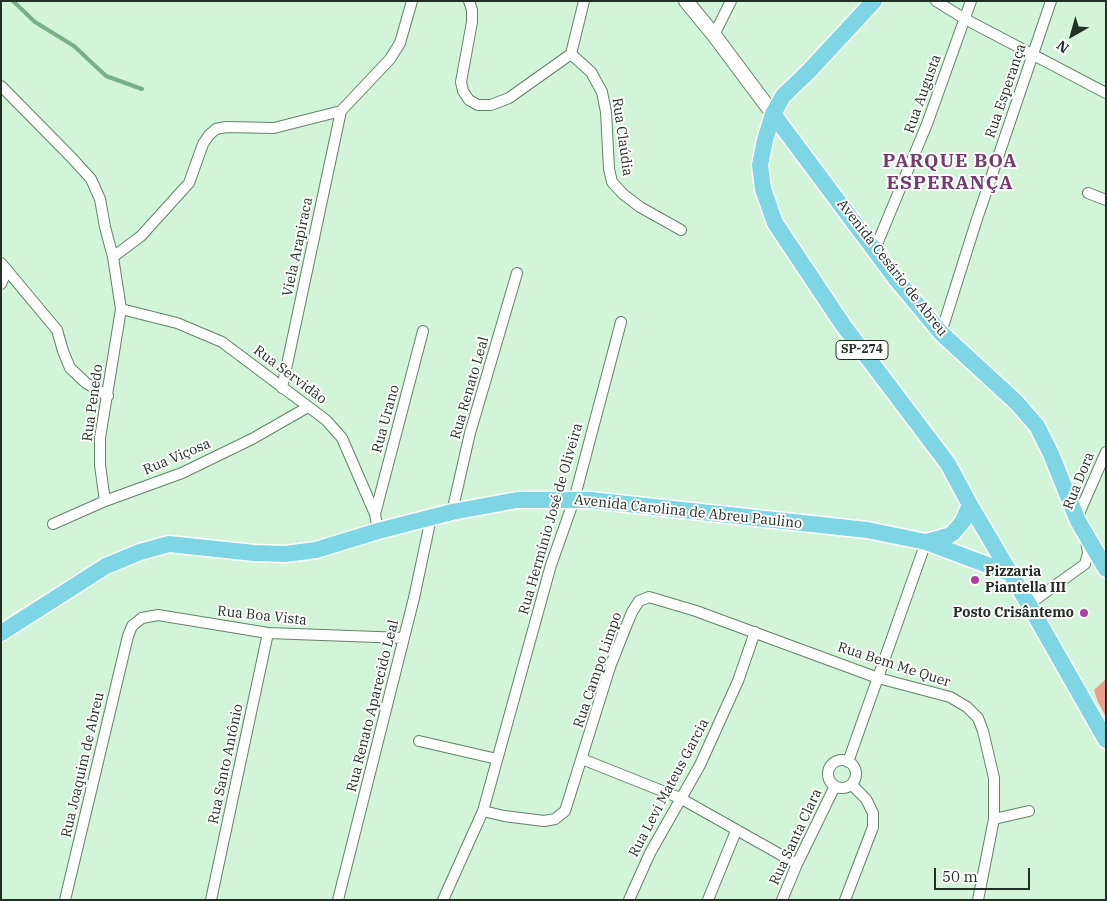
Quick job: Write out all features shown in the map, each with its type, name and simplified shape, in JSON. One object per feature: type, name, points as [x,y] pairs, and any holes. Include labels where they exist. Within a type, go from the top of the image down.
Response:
[{"type":"main road","name":"SP-274","points":[[874,1],[784,96],[773,114],[760,165],[763,189],[775,223],[843,325],[948,464],[1106,740]]},
{"type":"main road","name":"Avenida Cesário de Abreu","points":[[773,114],[874,249],[941,333],[1016,402],[1037,426],[1051,454],[1082,528],[1106,569]]},
{"type":"main road","name":"Avenida Carolina de Abreu Paulino","points":[[3,629],[106,566],[140,552],[170,544],[254,553],[285,554],[316,550],[378,531],[452,512],[517,500],[590,500],[867,530],[926,542],[1009,573]]},
{"type":"main road","points":[[926,542],[953,533],[963,521],[970,505]]},
{"type":"street","points":[[113,257],[142,236],[189,183],[203,144],[216,129],[226,127],[274,128],[341,112],[390,59],[400,44],[412,1]]},
{"type":"street","points":[[469,1],[472,10],[472,22],[461,82],[463,91],[469,100],[478,105],[491,105],[509,98],[571,54],[584,1]]},
{"type":"street","points":[[686,1],[773,114]]},
{"type":"street","points":[[714,35],[731,1]]},
{"type":"street","points":[[936,1],[964,19],[1106,93]]},
{"type":"street","name":"Rua Augusta","points":[[874,249],[927,124],[971,1]]},
{"type":"street","name":"Rua Esperança","points":[[941,333],[976,222],[1051,1]]},
{"type":"street","name":"Rua Claúdia","points":[[571,54],[591,72],[602,92],[606,112],[609,169],[612,182],[623,194],[640,207],[680,230]]},
{"type":"street","name":"Rua Penedo","points":[[1,86],[45,129],[91,179],[100,199],[113,257],[121,309],[100,438],[100,465],[105,501]]},
{"type":"street","name":"Viela Arapiraca","points":[[282,388],[341,112]]},
{"type":"street","points":[[1088,193],[1106,200]]},
{"type":"street","points":[[1,284],[4,267]]},
{"type":"street","points":[[4,267],[57,330],[70,368],[86,383],[108,396]]},
{"type":"street","name":"Rua Renato Leal","points":[[452,512],[470,433],[517,273]]},
{"type":"street","name":"Rua Servidão","points":[[121,309],[177,323],[222,342],[326,420],[342,438],[375,514],[378,531]]},
{"type":"street","name":"Rua Hermínio José de Oliveira","points":[[443,900],[484,811],[551,565],[574,500],[621,322]]},
{"type":"street","name":"Rua Urano","points":[[375,514],[423,331]]},
{"type":"street","name":"Rua Viçosa","points":[[53,524],[105,501],[182,473],[308,407]]},
{"type":"street","name":"Rua Dora","points":[[1082,528],[1081,509],[1106,452]]},
{"type":"street","name":"Rua Renato Aparecido Leal","points":[[338,900],[404,638],[431,518]]},
{"type":"street","points":[[1028,604],[1085,564],[1088,553],[1082,528]]},
{"type":"street","points":[[848,762],[926,542]]},
{"type":"street","points":[[1085,564],[1106,574]]},
{"type":"street","name":"Rua Bem Me Quer","points":[[649,597],[696,611],[878,678],[950,698],[967,707],[978,718],[991,759],[994,778],[994,819],[978,900]]},
{"type":"street","name":"Rua Campo Limpo","points":[[484,811],[504,816],[544,821],[555,819],[565,811],[610,667],[632,612],[639,601],[649,597]]},
{"type":"street","name":"Rua Boa Vista","points":[[128,636],[132,626],[142,618],[158,615],[268,633],[404,638]]},
{"type":"street","name":"Rua Levi Mateus Garcia","points":[[629,900],[650,853],[700,765],[738,680],[755,632]]},
{"type":"street","name":"Rua Santo Antônio","points":[[210,900],[268,633]]},
{"type":"street","name":"Rua Joaquim de Abreu","points":[[65,900],[128,636]]},
{"type":"street","points":[[419,741],[497,759]]},
{"type":"street","points":[[582,759],[680,798],[797,864]]},
{"type":"street","points":[[844,760],[852,764],[856,777],[852,785],[844,789],[835,786],[829,779],[829,770],[834,762],[844,760]]},
{"type":"street","points":[[845,900],[873,827],[873,813],[866,799],[852,785]]},
{"type":"street","name":"Rua Santa Clara","points":[[782,900],[797,864],[835,786]]},
{"type":"street","points":[[994,819],[1029,811]]},
{"type":"street","points":[[708,900],[736,831]]},
{"type":"shaded area","points":[[1106,679],[1106,717],[1094,690]]},
{"type":"waterway","points":[[13,1],[35,22],[74,46],[106,76],[142,89]]},
{"type":"place","name":"Pizzaria Piantella III","points":[[975,580]]},
{"type":"place","name":"Posto Crisântemo","points":[[1084,613]]},
{"type":"district","name":"PARQUE BOA ESPERANÇA","points":[[950,173]]}]
